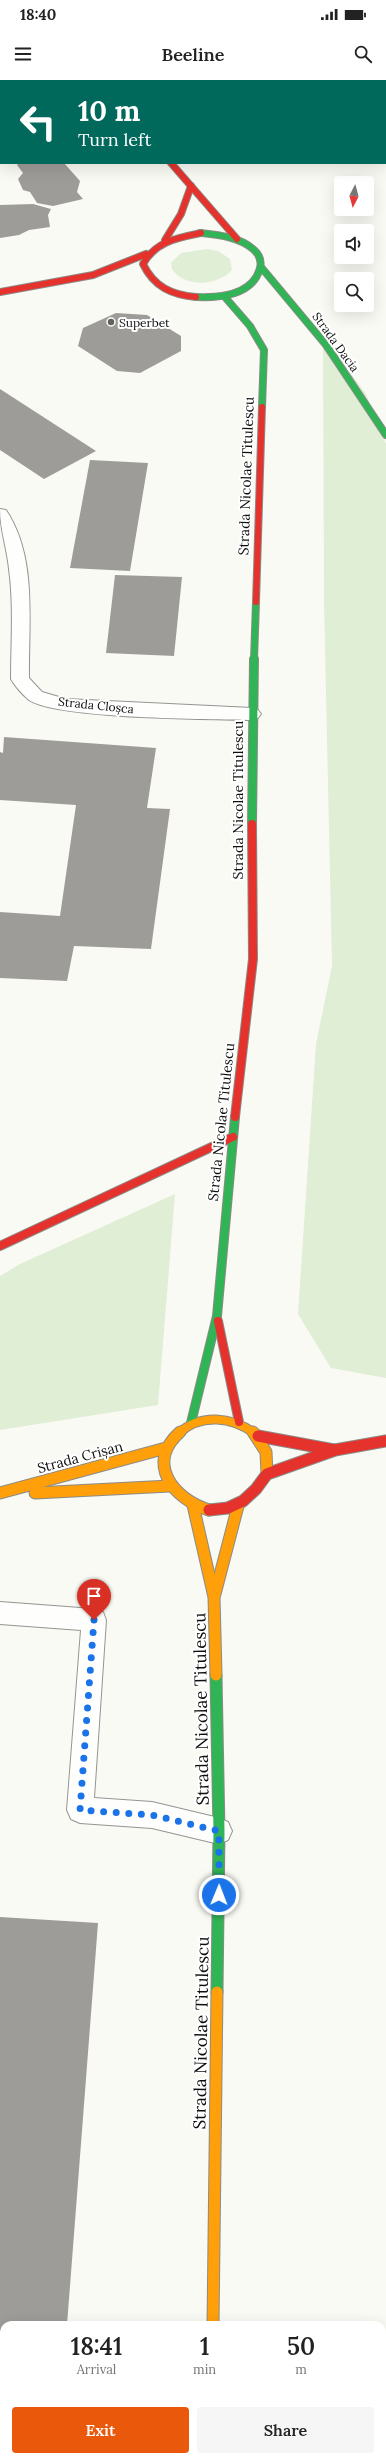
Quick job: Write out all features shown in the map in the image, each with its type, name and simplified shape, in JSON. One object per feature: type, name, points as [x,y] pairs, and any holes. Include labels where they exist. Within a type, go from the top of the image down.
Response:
[{"type":"main road","points":[[172,164],[237,239]]},
{"type":"main road","points":[[0,292],[88,277],[123,266],[146,254],[165,240],[180,219],[187,204],[190,186]]},
{"type":"main road","points":[[165,240],[200,233],[237,239]]},
{"type":"main road","name":"Strada Dacia","points":[[237,239],[250,247],[259,256],[261,267],[326,345],[386,435]]},
{"type":"main road","points":[[146,254],[142,263],[143,272],[149,281],[159,288]]},
{"type":"main road","points":[[141,282],[189,297],[224,296],[251,284],[258,276],[261,267]]},
{"type":"main road","points":[[88,277],[118,277]]},
{"type":"main road","name":"Strada Nicolae Titulescu","points":[[191,1423],[217,1316],[233,1137],[253,958],[252,714],[264,350],[250,326],[224,296]]},
{"type":"main road","points":[[0,1246],[233,1137]]},
{"type":"main road","name":"Strada Nicolae Titulescu","points":[[217,1316],[239,1422]]},
{"type":"main road","points":[[207,1418],[224,1418],[239,1422],[258,1436],[268,1454],[267,1474],[257,1493],[238,1506],[223,1510],[193,1505],[180,1496],[170,1486],[164,1461],[166,1448],[172,1438],[191,1423],[207,1418]]},
{"type":"main road","points":[[258,1436],[335,1450]]},
{"type":"main road","points":[[267,1474],[335,1450],[386,1441]]},
{"type":"main road","name":"Strada Crișan","points":[[0,1494],[166,1448]]},
{"type":"main road","name":"Strada Crișan","points":[[0,1494],[170,1486]]},
{"type":"main road","name":"Strada Nicolae Titulescu","points":[[193,1505],[214,1597],[219,1831],[213,2321]]},
{"type":"main road","name":"Strada Nicolae Titulescu","points":[[214,1597],[238,1506]]},
{"type":"street","name":"Strada Cloșca","points":[[0,514],[9,525],[18,567],[20,679],[36,696],[65,704],[180,712],[252,714]]},
{"type":"street","points":[[0,1613],[94,1620],[80,1810],[152,1815],[219,1831]]},
{"type":"green space","points":[[208,249],[218,251],[230,259],[232,270],[218,279],[201,283],[184,279],[177,275],[172,269],[171,263],[181,253]]},
{"type":"green space","points":[[323,335],[366,394],[386,444],[386,1378],[331,1368],[298,1314],[316,1044],[332,966],[324,601]]},
{"type":"green space","points":[[175,1194],[158,1405],[0,1430],[0,1276],[20,1264]]},
{"type":"building","points":[[65,164],[80,181],[77,192],[83,199],[53,206],[37,203],[30,192],[23,190],[18,179],[23,173],[17,165]]},
{"type":"building","points":[[33,204],[51,209],[48,215],[50,227],[29,230],[19,235],[0,238],[0,205]]},
{"type":"building","points":[[116,313],[147,315],[181,336],[181,351],[140,373],[117,371],[78,346],[83,328]]},
{"type":"building","points":[[0,389],[96,451],[44,479],[0,450]]},
{"type":"building","points":[[90,460],[148,463],[130,571],[70,568]]},
{"type":"building","points":[[115,575],[182,577],[174,656],[106,653]]},
{"type":"building","points":[[4,737],[156,748],[147,808],[170,809],[151,949],[74,946],[67,981],[0,978],[0,912],[60,916],[76,805],[0,800],[0,752],[3,753]]},
{"type":"building","points":[[0,1917],[98,1923],[67,2321],[0,2321]]},
{"type":"traffic: fast","points":[[196,297],[215,297],[236,293],[253,283],[258,275],[261,265],[260,257],[246,244],[227,237],[201,233]]},
{"type":"traffic: fast","points":[[261,267],[326,345],[386,435]]},
{"type":"traffic: fast","points":[[224,296],[250,326],[264,350],[262,407]]},
{"type":"traffic: fast","points":[[252,824],[252,714],[256,602]]},
{"type":"traffic: fast","points":[[191,1423],[217,1316],[235,1117]]},
{"type":"traffic: fast","points":[[216,1675],[219,1831],[217,1992]]},
{"type":"traffic: slow","points":[[209,1510],[189,1502],[178,1495],[167,1478],[164,1456],[171,1439],[185,1427],[203,1420],[222,1419],[241,1424],[257,1434],[266,1452],[267,1474]]},
{"type":"traffic: slow","points":[[0,1493],[166,1448]]},
{"type":"traffic: slow","points":[[35,1493],[170,1486]]},
{"type":"traffic: slow","points":[[193,1505],[214,1597],[216,1675]]},
{"type":"traffic: slow","points":[[215,1594],[238,1506]]},
{"type":"traffic: slow","points":[[213,2321],[217,1992]]},
{"type":"traffic: jam","points":[[172,164],[237,239]]},
{"type":"traffic: jam","points":[[165,240],[181,214],[191,186]]},
{"type":"traffic: jam","points":[[196,297],[179,295],[164,289],[152,279],[143,264],[153,249],[167,241],[201,233]]},
{"type":"traffic: jam","points":[[0,292],[56,283],[93,275],[146,254]]},
{"type":"traffic: jam","points":[[256,602],[262,407]]},
{"type":"traffic: jam","points":[[235,1117],[253,959],[252,824]]},
{"type":"traffic: jam","points":[[0,1246],[233,1137]]},
{"type":"traffic: jam","points":[[218,1321],[239,1422]]},
{"type":"traffic: jam","points":[[258,1436],[334,1450]]},
{"type":"traffic: jam","points":[[209,1510],[228,1508],[243,1501],[256,1489],[267,1474],[335,1450],[386,1441]]},
{"type":"place","name":"Superbet","points":[[111,322]]},
{"type":"route","points":[[94,1620],[80,1810],[152,1815],[219,1831],[219,1895]]}]
